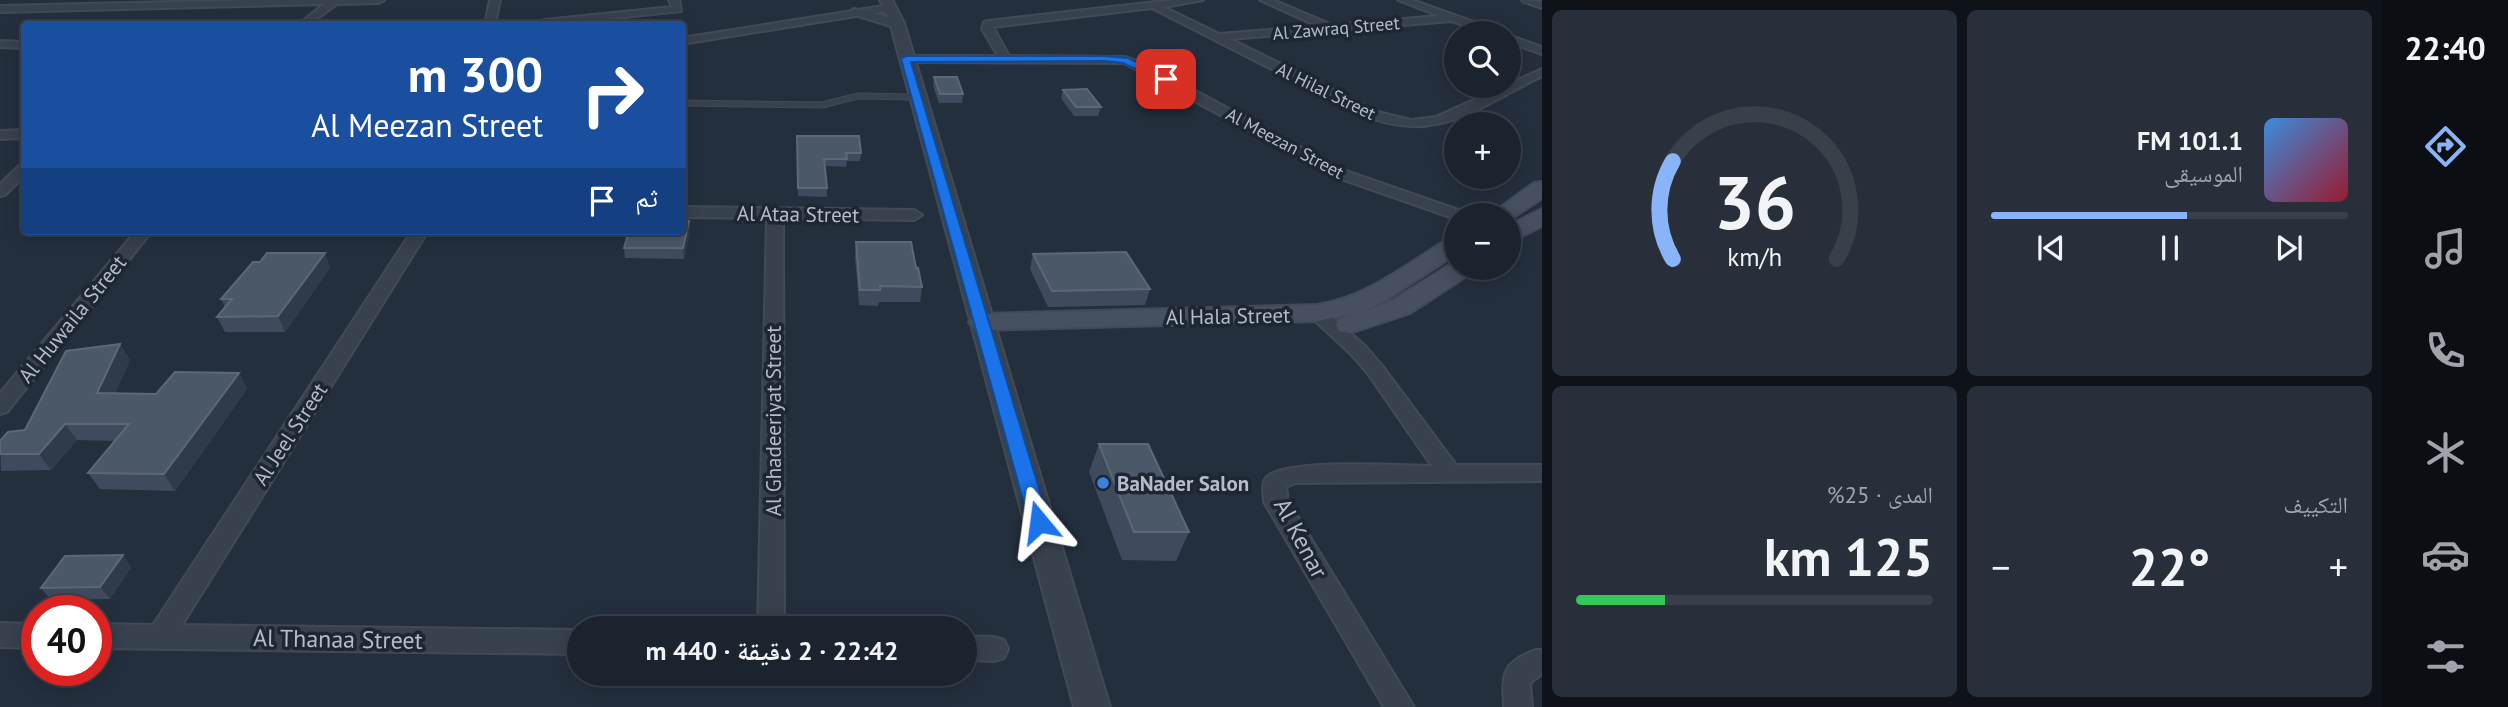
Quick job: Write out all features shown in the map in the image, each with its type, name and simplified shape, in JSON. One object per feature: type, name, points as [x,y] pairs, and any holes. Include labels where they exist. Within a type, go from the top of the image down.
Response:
[{"type":"main road","points":[[1521,213],[1542,188]]},
{"type":"main road","points":[[1521,224],[1542,216]]},
{"type":"main road","name":"Al Hala Street","points":[[1325,321],[1372,298],[1444,252]]},
{"type":"main road","name":"Al Hala Street","points":[[984,330],[1372,319],[1401,307],[1444,280]]},
{"type":"street","points":[[0,9],[379,0]]},
{"type":"street","points":[[491,21],[495,0]]},
{"type":"street","points":[[563,21],[678,9],[674,0]]},
{"type":"street","points":[[1005,59],[987,29],[988,24],[1198,0]]},
{"type":"street","points":[[1265,0],[1331,28]]},
{"type":"street","points":[[1403,0],[1462,21]]},
{"type":"street","points":[[1527,0],[1542,5]]},
{"type":"street","points":[[308,21],[334,1]]},
{"type":"street","name":"Al Hilal Street","points":[[1153,5],[1364,111],[1406,124],[1428,125],[1542,72]]},
{"type":"street","points":[[855,13],[887,8]]},
{"type":"street","points":[[686,40],[887,8]]},
{"type":"street","points":[[887,8],[906,59],[1092,707]]},
{"type":"street","name":"Al Zawraq Street","points":[[1219,37],[1454,18]]},
{"type":"street","points":[[1521,43],[1542,51]]},
{"type":"street","points":[[0,44],[21,45]]},
{"type":"street","name":"Al Meezan Street","points":[[906,59],[1105,59],[1133,63],[1338,173],[1444,210]]},
{"type":"street","points":[[0,135],[21,134]]},
{"type":"street","points":[[0,192],[21,172]]},
{"type":"street","name":"Al Ataa Street","points":[[686,212],[915,215]]},
{"type":"street","name":"Al Ghadeeriyat Street","points":[[771,616],[775,213]]},
{"type":"street","name":"Al Huwaila Street","points":[[2,401],[141,235]]},
{"type":"street","name":"Al Jeel Street","points":[[160,637],[417,235]]},
{"type":"street","points":[[1325,321],[1358,350],[1376,371],[1450,474]]},
{"type":"street","name":"Al Kenar","points":[[1400,707],[1276,502],[1274,483],[1292,475],[1542,473]]},
{"type":"street","points":[[0,635],[21,636]]},
{"type":"street","name":"Al Thanaa Street","points":[[112,636],[567,642]]},
{"type":"street","points":[[977,648],[994,649]]},
{"type":"street","points":[[1518,707],[1516,678],[1536,662],[1542,662]]},
{"type":"lane","points":[[686,103],[822,105],[858,96],[917,97]]},
{"type":"building","points":[[934,77],[957,77],[963,94],[940,94]]},
{"type":"building","points":[[1087,89],[1101,107],[1076,107],[1063,90]]},
{"type":"building","points":[[797,136],[859,136],[861,153],[846,153],[847,159],[824,159],[827,188],[798,188]]},
{"type":"building","points":[[628,235],[686,235],[683,248],[624,248]]},
{"type":"building","points":[[856,242],[911,242],[922,287],[880,286],[880,290],[860,290]]},
{"type":"building","points":[[1126,252],[1150,289],[1052,291],[1033,254]]},
{"type":"building","points":[[267,253],[325,253],[278,316],[217,317],[232,299],[221,299],[253,262],[260,262]]},
{"type":"building","points":[[120,344],[97,393],[156,394],[175,372],[239,373],[164,474],[88,473],[129,424],[65,424],[39,454],[0,454],[0,441],[8,432],[25,430],[66,351]]},
{"type":"building","points":[[1099,444],[1148,444],[1189,532],[1134,532]]},
{"type":"building","points":[[123,555],[100,587],[41,588],[65,556]]},
{"type":"place","name":"BaNader Salon","points":[[1103,483]]},
{"type":"route","points":[[1039,522],[906,59],[1125,60],[1166,79]]}]
